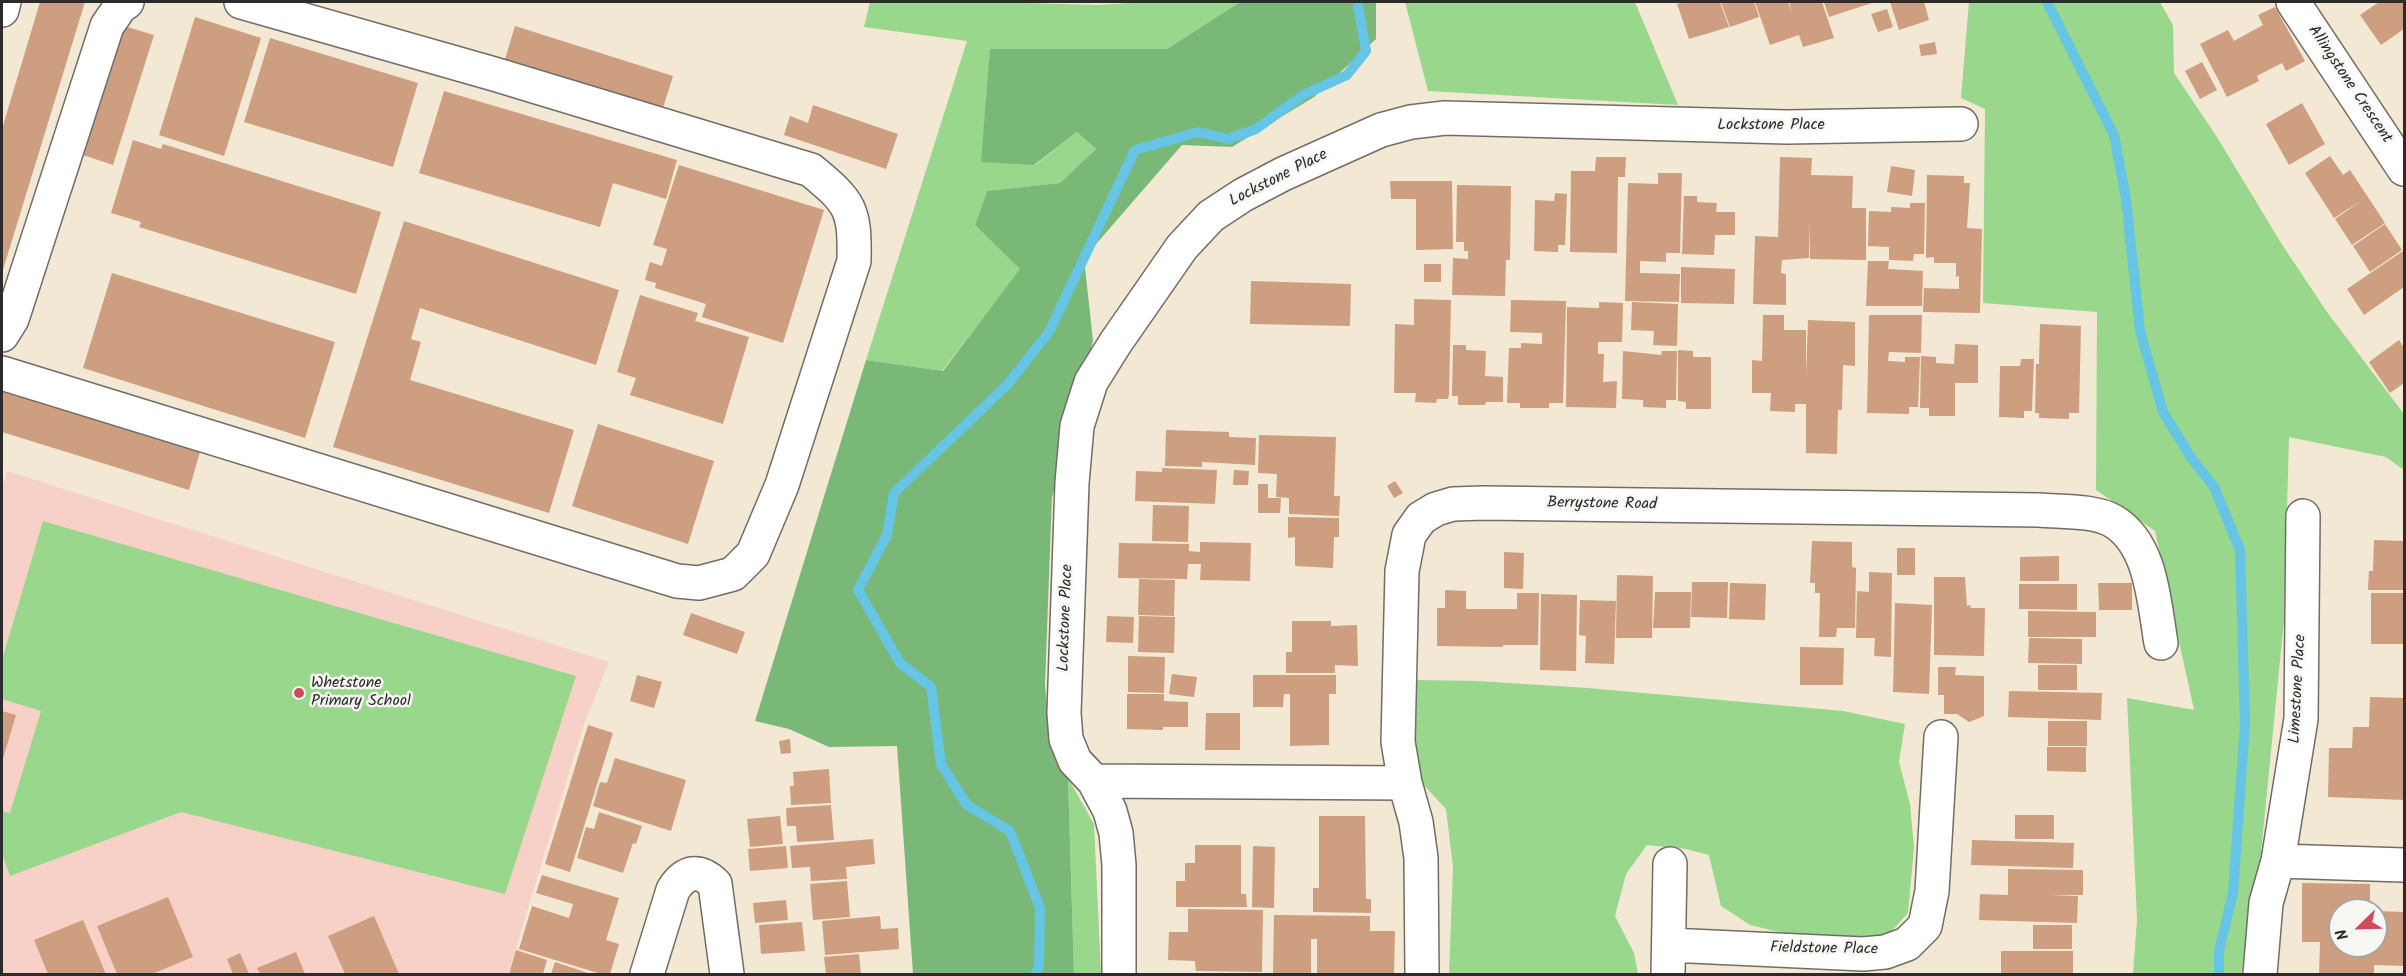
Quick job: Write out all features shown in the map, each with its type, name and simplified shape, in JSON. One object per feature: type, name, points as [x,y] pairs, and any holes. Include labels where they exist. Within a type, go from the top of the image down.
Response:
[{"type":"street","points":[[2,10],[4,2]]},
{"type":"street","points":[[2,335],[12,319],[107,27],[120,7],[127,2]]},
{"type":"street","points":[[2,373],[677,580],[699,583],[733,574],[753,554],[782,485],[854,261],[855,230],[848,206],[833,188],[811,170],[494,74],[241,2]]},
{"type":"street","name":"Allingstone Crescent","points":[[2293,2],[2404,169]]},
{"type":"street","name":"Lockstone Place","points":[[1119,975],[1119,865],[1116,833],[1110,811],[1094,781],[1075,761],[1066,739],[1064,712],[1072,483],[1077,426],[1091,382],[1116,342],[1182,247],[1211,216],[1243,195],[1283,174],[1381,130],[1411,122],[1445,118],[1798,128],[1961,124]]},
{"type":"street","name":"Berrystone Road","points":[[1422,975],[1421,858],[1416,822],[1405,783],[1398,742],[1402,571],[1409,535],[1421,518],[1436,509],[1453,504],[2007,510],[2083,513],[2112,520],[2132,537],[2142,555],[2161,643]]},
{"type":"street","name":"Limestone Place","points":[[2260,975],[2266,903],[2278,861],[2301,719],[2302,516]]},
{"type":"street","name":"Fieldstone Place","points":[[1670,864],[1668,960],[1863,954],[1885,952],[1907,944],[1925,926],[1932,891],[1941,737]]},
{"type":"street","points":[[1094,781],[1405,783]]},
{"type":"street","points":[[2278,861],[2404,865]]},
{"type":"street","points":[[647,975],[673,890],[686,876],[697,873],[707,876],[715,884],[727,975]]},
{"type":"shaded area","name":"Whetstone Primary School","points":[[7,471],[609,662],[584,724],[508,974],[2,974],[2,488]]},
{"type":"green space","points":[[870,2],[1098,5],[1146,2],[1240,2],[1167,49],[990,49],[1035,165],[1077,132],[1096,149],[1060,183],[987,191],[975,225],[1021,269],[942,371],[866,360],[967,41],[864,27]]},
{"type":"green space","points":[[1240,2],[1376,2],[1376,39],[1314,97],[1232,147],[1182,145],[1084,258],[1093,341],[1052,497],[1045,685],[1050,746],[1068,778],[1074,974],[913,974],[897,746],[829,747],[789,729],[755,721],[866,360],[943,371],[1020,269],[975,225],[987,191],[1060,183],[1096,149],[1077,132],[1034,165],[981,162],[990,49],[1167,49]]},
{"type":"green space","points":[[1405,2],[1635,2],[1678,105],[1428,91]]},
{"type":"green space","points":[[1969,2],[2160,2],[2173,25],[2174,73],[2327,312],[2404,414],[2404,470],[2386,457],[2289,437],[2284,620],[2258,883],[2241,974],[2133,974],[2137,920],[2127,698],[2194,710],[2155,531],[2096,490],[2097,312],[1983,303],[1985,109],[1961,98]]},
{"type":"green space","points":[[43,521],[576,676],[505,894],[181,812],[10,876],[2,853],[2,811],[10,813],[41,711],[2,699],[2,660]]},
{"type":"green space","points":[[1414,680],[1478,681],[1588,688],[1843,711],[1905,724],[1899,762],[1910,804],[1914,848],[1908,913],[1888,935],[1857,940],[1800,937],[1750,925],[1721,906],[1709,855],[1686,849],[1647,845],[1626,874],[1615,916],[1634,953],[1638,974],[1449,974],[1453,867],[1446,809],[1417,778],[1409,745]]},
{"type":"green space","points":[[1068,778],[1094,824],[1101,974],[1074,974]]},
{"type":"building","points":[[40,2],[85,2],[2,273],[2,129]]},
{"type":"building","points":[[1720,2],[1729,27],[1689,39],[1677,4]]},
{"type":"building","points":[[1721,2],[1754,2],[1759,17],[1730,27]]},
{"type":"building","points":[[1755,2],[1788,2],[1792,14],[1789,2],[1822,2],[1834,38],[1803,47],[1799,35],[1770,45]]},
{"type":"building","points":[[1824,2],[1875,2],[1829,17]]},
{"type":"building","points":[[1890,2],[1924,2],[1929,20],[1899,30]]},
{"type":"building","points":[[2379,2],[2402,2],[2404,6],[2404,29],[2381,45],[2360,15]]},
{"type":"building","points":[[2275,7],[2305,61],[2286,71],[2282,63],[2257,76],[2259,81],[2227,97],[2200,44],[2228,30],[2234,41],[2263,25],[2258,15]]},
{"type":"building","points":[[1887,9],[1893,27],[1878,32],[1871,14]]},
{"type":"building","points":[[195,17],[261,38],[224,156],[159,135]]},
{"type":"building","points":[[124,26],[154,35],[113,165],[83,155]]},
{"type":"building","points":[[515,26],[673,76],[663,108],[505,59]]},
{"type":"building","points":[[270,38],[418,83],[393,167],[244,122]]},
{"type":"building","points":[[1935,42],[1937,54],[1921,56],[1919,45]]},
{"type":"building","points":[[2202,62],[2217,90],[2200,99],[2185,71]]},
{"type":"building","points":[[444,91],[677,160],[666,199],[613,183],[600,227],[419,173]]},
{"type":"building","points":[[2302,103],[2325,144],[2289,165],[2266,124]]},
{"type":"building","points":[[813,105],[898,134],[886,169],[784,135],[790,116],[808,123]]},
{"type":"building","points":[[133,140],[161,149],[163,144],[381,212],[356,294],[139,227],[141,222],[111,213]]},
{"type":"building","points":[[2330,156],[2343,175],[2350,170],[2385,223],[2352,245],[2335,219],[2361,201],[2334,218],[2305,173]]},
{"type":"building","points":[[1596,157],[1626,157],[1625,177],[1618,177],[1617,253],[1570,252],[1571,171],[1595,171]]},
{"type":"building","points":[[1780,157],[1812,158],[1811,175],[1853,176],[1852,208],[1866,208],[1866,260],[1810,259],[1810,218],[1809,258],[1782,260],[1781,273],[1786,274],[1786,305],[1753,304],[1755,236],[1778,237]]},
{"type":"building","points":[[679,165],[824,210],[783,343],[702,317],[706,304],[655,288],[656,283],[645,280],[650,262],[662,266],[667,249],[653,245]]},
{"type":"building","points":[[1891,166],[1915,170],[1912,196],[1887,192]]},
{"type":"building","points":[[1658,173],[1682,173],[1680,253],[1666,253],[1666,262],[1640,261],[1640,273],[1680,274],[1679,302],[1625,301],[1628,183],[1658,184]]},
{"type":"building","points":[[1927,175],[1964,176],[1964,183],[1970,183],[1967,228],[1982,229],[1980,313],[1923,312],[1924,288],[1959,289],[1956,263],[1934,263],[1934,257],[1926,258]]},
{"type":"building","points":[[1390,181],[1452,181],[1453,249],[1416,250],[1416,199],[1391,199]]},
{"type":"building","points":[[1457,185],[1511,186],[1510,260],[1506,260],[1505,296],[1452,295],[1453,258],[1468,259],[1468,251],[1464,251],[1464,242],[1456,242]]},
{"type":"building","points":[[1555,193],[1567,194],[1565,245],[1558,245],[1558,252],[1534,251],[1535,200],[1554,201]]},
{"type":"building","points":[[1684,196],[1697,196],[1697,202],[1717,203],[1716,212],[1735,212],[1735,235],[1715,235],[1714,255],[1682,254]]},
{"type":"building","points":[[1910,203],[1925,203],[1924,254],[1914,254],[1913,261],[1889,260],[1889,247],[1868,246],[1869,211],[1891,212],[1891,207],[1910,208]]},
{"type":"building","points":[[404,221],[619,290],[596,365],[420,308],[411,339],[421,342],[410,380],[574,430],[549,513],[333,447]]},
{"type":"building","points":[[2385,224],[2402,250],[2370,272],[2353,246]]},
{"type":"building","points":[[2403,251],[2404,287],[2364,315],[2347,289]]},
{"type":"building","points":[[1868,261],[1889,261],[1888,269],[1923,271],[1922,306],[1866,306]]},
{"type":"building","points":[[1424,264],[1441,264],[1441,282],[1424,282]]},
{"type":"building","points":[[1681,267],[1735,269],[1734,304],[1681,303]]},
{"type":"building","points":[[112,273],[335,342],[305,438],[83,368]]},
{"type":"building","points":[[1251,281],[1351,284],[1350,326],[1250,324]]},
{"type":"building","points":[[640,295],[698,313],[695,321],[749,337],[723,424],[630,395],[636,378],[617,372]]},
{"type":"building","points":[[1414,299],[1451,300],[1449,395],[1448,399],[1437,399],[1436,403],[1415,402],[1416,393],[1394,393],[1395,324],[1414,325]]},
{"type":"building","points":[[1511,300],[1566,301],[1563,403],[1549,403],[1549,408],[1520,408],[1520,403],[1507,403],[1509,348],[1521,348],[1521,343],[1542,344],[1542,333],[1510,332]]},
{"type":"building","points":[[1599,302],[1623,303],[1622,342],[1598,342],[1598,354],[1604,354],[1603,382],[1617,381],[1616,408],[1566,407],[1567,307],[1599,308]]},
{"type":"building","points":[[1632,302],[1678,304],[1677,346],[1653,345],[1654,331],[1631,330]]},
{"type":"building","points":[[1763,315],[1784,315],[1784,330],[1806,330],[1806,376],[1808,320],[1855,322],[1855,366],[1843,365],[1842,410],[1838,410],[1837,454],[1806,453],[1806,404],[1795,404],[1795,412],[1770,411],[1771,393],[1752,393],[1752,360],[1762,361]]},
{"type":"building","points":[[1869,315],[1922,315],[1921,353],[1889,352],[1888,361],[1905,362],[1905,357],[1920,357],[1918,407],[1909,407],[1909,414],[1867,413]]},
{"type":"building","points":[[2040,324],[2081,326],[2079,413],[2069,413],[2069,419],[2039,418],[2039,413],[2035,413]]},
{"type":"building","points":[[2399,340],[2404,348],[2404,383],[2390,393],[2369,362]]},
{"type":"building","points":[[1955,344],[1978,345],[1978,383],[1955,383],[1955,416],[1929,416],[1929,408],[1920,408],[1921,356],[1936,357],[1936,363],[1954,364]]},
{"type":"building","points":[[1453,345],[1466,345],[1466,350],[1486,351],[1485,376],[1503,377],[1503,402],[1458,405],[1458,396],[1452,396]]},
{"type":"building","points":[[1678,350],[1693,351],[1693,357],[1711,357],[1711,409],[1686,409],[1686,402],[1678,401]]},
{"type":"building","points":[[1623,351],[1661,355],[1662,351],[1677,351],[1676,400],[1666,400],[1666,408],[1643,407],[1643,400],[1622,399]]},
{"type":"building","points":[[2021,359],[2034,359],[2032,411],[2024,411],[2024,418],[1999,417],[2000,366],[2020,366]]},
{"type":"building","points":[[2,384],[202,445],[189,490],[2,432]]},
{"type":"building","points":[[598,424],[714,461],[688,544],[572,506]]},
{"type":"building","points":[[1166,430],[1229,432],[1229,437],[1256,438],[1255,465],[1202,462],[1202,467],[1165,466]]},
{"type":"building","points":[[1259,435],[1336,437],[1334,496],[1340,496],[1339,516],[1289,514],[1289,498],[1276,497],[1277,474],[1258,473]]},
{"type":"building","points":[[1162,468],[1217,470],[1215,504],[1135,501],[1136,471],[1162,472]]},
{"type":"building","points":[[1234,470],[1249,471],[1248,485],[1233,485]]},
{"type":"building","points":[[1395,481],[1403,493],[1394,498],[1387,486]]},
{"type":"building","points":[[1258,484],[1268,484],[1268,498],[1281,498],[1280,513],[1258,513]]},
{"type":"building","points":[[1153,505],[1189,506],[1188,542],[1152,541]]},
{"type":"building","points":[[1288,517],[1339,518],[1339,537],[1334,537],[1333,568],[1295,566],[1295,537],[1288,538]]},
{"type":"building","points":[[2374,540],[2404,541],[2404,590],[2368,590],[2369,571],[2373,571]]},
{"type":"building","points":[[1812,541],[1852,542],[1852,567],[1856,568],[1855,628],[1837,628],[1836,637],[1819,637],[1820,593],[1815,593],[1815,583],[1810,583]]},
{"type":"building","points":[[1200,542],[1251,543],[1250,581],[1200,580],[1201,564],[1188,564],[1187,579],[1118,578],[1119,543],[1189,544],[1189,551],[1200,552]]},
{"type":"building","points":[[1897,548],[1915,548],[1915,575],[1897,575]]},
{"type":"building","points":[[1504,552],[1524,553],[1523,589],[1504,588]]},
{"type":"building","points":[[2059,556],[2059,581],[2020,581],[2020,557]]},
{"type":"building","points":[[1869,572],[1892,573],[1891,657],[1874,656],[1875,638],[1856,638],[1857,591],[1869,592]]},
{"type":"building","points":[[1617,575],[1653,576],[1652,638],[1616,638]]},
{"type":"building","points":[[1934,577],[1965,577],[1967,606],[1985,608],[1984,656],[1934,655]]},
{"type":"building","points":[[1139,579],[1175,580],[1174,616],[1138,615]]},
{"type":"building","points":[[1692,582],[1728,582],[1727,618],[1691,617]]},
{"type":"building","points":[[1730,583],[1766,584],[1765,620],[1729,619]]},
{"type":"building","points":[[2098,583],[2132,583],[2132,610],[2099,610]]},
{"type":"building","points":[[2019,584],[2077,584],[2077,610],[2019,609]]},
{"type":"building","points":[[1445,590],[1466,591],[1466,609],[1517,609],[1517,593],[1539,593],[1538,645],[1437,646],[1437,608],[1445,608]]},
{"type":"building","points":[[1655,592],[1691,592],[1690,628],[1653,628]]},
{"type":"building","points":[[2371,593],[2404,593],[2404,644],[2371,644]]},
{"type":"building","points":[[1541,594],[1577,595],[1576,671],[1540,670]]},
{"type":"building","points":[[1580,600],[1616,601],[1614,664],[1585,663],[1586,636],[1579,635]]},
{"type":"building","points":[[1895,603],[1932,605],[1929,694],[1893,692]]},
{"type":"building","points":[[2028,611],[2096,612],[2096,637],[2028,637]]},
{"type":"building","points":[[691,613],[745,632],[737,654],[683,635]]},
{"type":"building","points":[[1107,616],[1134,617],[1133,643],[1106,642]]},
{"type":"building","points":[[1139,616],[1175,617],[1174,653],[1138,652]]},
{"type":"building","points":[[1292,621],[1331,621],[1331,626],[1357,625],[1358,666],[1335,665],[1335,673],[1286,673],[1286,652],[1292,652]]},
{"type":"building","points":[[2029,638],[2082,639],[2082,664],[2028,663]]},
{"type":"building","points":[[1800,647],[1844,648],[1843,685],[1800,685]]},
{"type":"building","points":[[1128,656],[1165,657],[1164,693],[1128,692]]},
{"type":"building","points":[[2038,665],[2077,665],[2077,690],[2038,690]]},
{"type":"building","points":[[1938,667],[1956,667],[1955,675],[1984,676],[1984,716],[1969,722],[1957,714],[1944,714],[1944,695],[1938,695]]},
{"type":"building","points":[[1172,674],[1197,677],[1194,697],[1169,694]]},
{"type":"building","points":[[637,675],[662,682],[654,708],[630,701]]},
{"type":"building","points":[[1253,675],[1336,675],[1336,694],[1329,694],[1329,745],[1290,746],[1290,694],[1284,694],[1283,707],[1253,707]]},
{"type":"building","points":[[2009,691],[2102,693],[2101,720],[2008,717]]},
{"type":"building","points":[[1127,694],[1164,694],[1164,701],[1188,702],[1188,727],[1163,727],[1163,730],[1127,729]]},
{"type":"building","points":[[2370,697],[2404,698],[2404,800],[2328,797],[2329,748],[2352,748],[2353,727],[2369,727]]},
{"type":"building","points":[[2,711],[16,715],[2,762]]},
{"type":"building","points":[[1206,713],[1240,713],[1240,750],[1205,750]]},
{"type":"building","points":[[2048,721],[2087,721],[2087,746],[2048,746]]},
{"type":"building","points":[[588,725],[613,733],[570,872],[545,864]]},
{"type":"building","points":[[790,739],[791,753],[781,754],[779,741]]},
{"type":"building","points":[[2047,747],[2086,747],[2086,772],[2047,771]]},
{"type":"building","points":[[615,758],[686,780],[671,831],[593,806],[600,782],[607,783]]},
{"type":"building","points":[[829,769],[831,803],[791,805],[790,786],[794,786],[793,772]]},
{"type":"building","points":[[831,805],[834,840],[797,842],[796,826],[787,826],[786,808]]},
{"type":"building","points":[[599,812],[642,826],[636,844],[633,843],[623,873],[577,858],[586,827],[594,829]]},
{"type":"building","points":[[2015,815],[2054,815],[2054,839],[2015,839]]},
{"type":"building","points":[[780,816],[783,844],[750,847],[747,819]]},
{"type":"building","points":[[1319,816],[1365,816],[1366,899],[1371,899],[1371,913],[1313,912],[1313,888],[1319,888]]},
{"type":"building","points":[[873,839],[875,864],[846,867],[847,879],[811,881],[810,867],[792,868],[790,846]]},
{"type":"building","points":[[1972,840],[2074,843],[2073,868],[1971,865]]},
{"type":"building","points":[[1195,845],[1241,845],[1241,894],[1246,894],[1247,907],[1176,907],[1176,881],[1185,881],[1185,863],[1195,863]]},
{"type":"building","points":[[786,846],[788,868],[750,871],[748,849]]},
{"type":"building","points":[[1253,846],[1275,847],[1274,908],[1252,907]]},
{"type":"building","points":[[2008,869],[2083,870],[2083,895],[2049,895],[2078,896],[2077,923],[1979,920],[1980,894],[2008,895]]},
{"type":"building","points":[[542,875],[619,898],[606,940],[619,944],[610,974],[601,974],[519,949],[532,906],[569,918],[573,904],[536,893]]},
{"type":"building","points":[[847,881],[850,917],[813,920],[810,884]]},
{"type":"building","points":[[2302,883],[2370,884],[2370,898],[2328,898],[2328,958],[2388,958],[2388,911],[2404,912],[2404,966],[2374,965],[2374,974],[2319,974],[2320,942],[2302,942]]},
{"type":"building","points":[[168,897],[193,957],[152,974],[117,974],[97,926]]},
{"type":"building","points":[[786,900],[788,920],[755,923],[753,903]]},
{"type":"building","points":[[1188,909],[1263,910],[1262,972],[1196,971],[1195,961],[1168,960],[1169,932],[1188,932]]},
{"type":"building","points":[[1274,915],[1370,916],[1370,931],[1395,931],[1394,974],[1317,974],[1317,939],[1311,939],[1311,974],[1273,974]]},
{"type":"building","points":[[374,916],[399,974],[345,974],[328,936]]},
{"type":"building","points":[[880,916],[881,929],[898,928],[899,949],[825,955],[822,921]]},
{"type":"building","points":[[83,920],[106,974],[48,974],[34,940]]},
{"type":"building","points":[[802,922],[805,951],[761,954],[759,925]]},
{"type":"building","points":[[2033,925],[2072,925],[2072,949],[2033,949]]},
{"type":"building","points":[[516,950],[547,960],[543,974],[509,974]]},
{"type":"building","points":[[2001,951],[2073,951],[2073,974],[2001,974]]},
{"type":"building","points":[[296,952],[305,974],[260,974],[257,968]]},
{"type":"building","points":[[240,953],[249,974],[233,974],[227,959]]},
{"type":"building","points":[[859,954],[861,974],[826,974],[824,957]]},
{"type":"building","points":[[555,962],[591,974],[551,974]]},
{"type":"waterway","points":[[2047,2],[2114,135],[2126,199],[2140,331],[2163,412],[2192,459],[2214,487],[2240,550],[2245,723],[2233,893],[2219,951],[2219,974]]},
{"type":"waterway","points":[[1036,974],[1039,966],[1040,908],[1010,831],[967,805],[941,764],[931,687],[900,663],[858,590],[887,535],[894,493],[1007,385],[1049,332],[1135,150],[1198,132],[1228,139],[1256,129],[1303,95],[1347,75],[1366,51],[1358,6]]},
{"type":"place","name":"Whetstone Primary School","points":[[299,693]]}]
